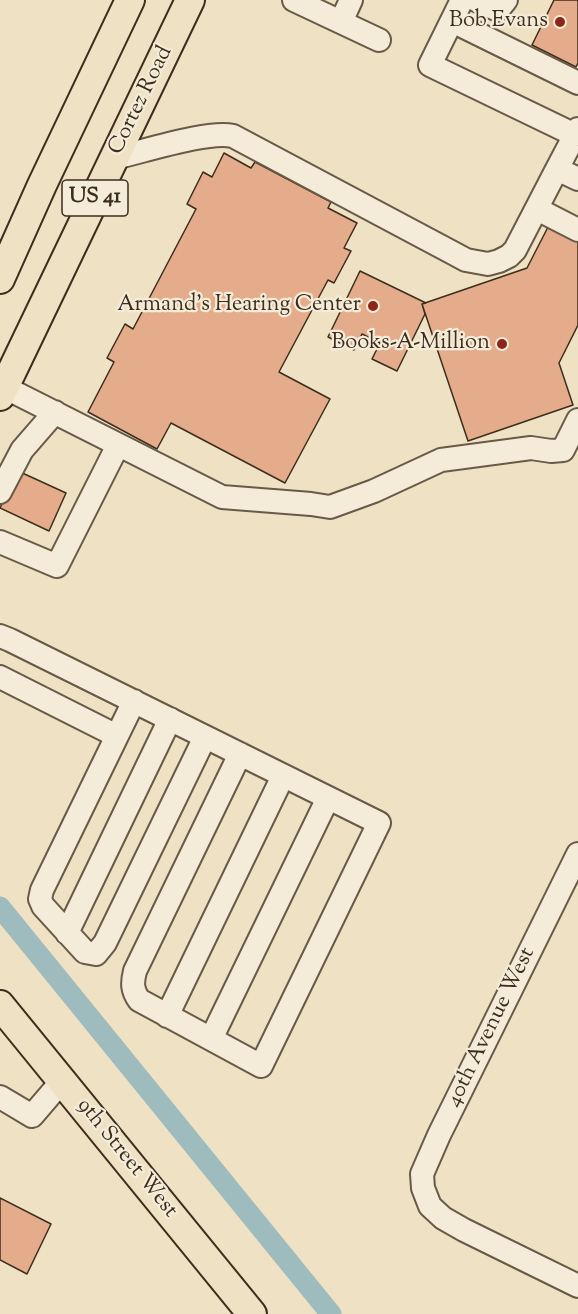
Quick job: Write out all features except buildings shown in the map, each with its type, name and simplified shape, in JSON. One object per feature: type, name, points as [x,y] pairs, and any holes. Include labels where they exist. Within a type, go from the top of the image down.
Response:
[{"type":"main road","name":"US 41","points":[[0,279],[130,0]]},
{"type":"main road","name":"Cortez Road","points":[[2,392],[190,0]]},
{"type":"main road","name":"9th Street West","points":[[0,1005],[252,1314]]},
{"type":"street","points":[[294,0],[379,40]]},
{"type":"street","points":[[341,22],[351,0]]},
{"type":"street","points":[[114,158],[210,136],[233,135],[453,253],[478,263],[499,261],[515,250],[576,132],[430,65],[462,0]]},
{"type":"street","points":[[476,0],[498,10],[506,0]]},
{"type":"street","points":[[452,21],[577,80]]},
{"type":"street","points":[[557,169],[578,179]]},
{"type":"street","points":[[537,209],[578,230]]},
{"type":"street","points":[[2,392],[55,412],[222,497],[330,507],[374,491],[441,460],[531,448],[563,450],[578,420]]},
{"type":"street","points":[[0,492],[22,450],[55,412]]},
{"type":"street","points":[[0,542],[57,566],[118,445]]},
{"type":"street","points":[[0,636],[134,701],[379,823],[261,1066],[139,1000],[134,993],[132,983],[240,754]]},
{"type":"street","points":[[0,677],[117,736]]},
{"type":"street","points":[[134,701],[42,890],[40,900],[85,952],[96,954],[101,950],[205,737]]},
{"type":"street","points":[[67,933],[170,719]]},
{"type":"street","points":[[167,1016],[283,776]]},
{"type":"street","points":[[211,1039],[328,798]]},
{"type":"street","name":"40th Avenue West","points":[[578,854],[439,1135],[422,1174],[423,1188],[430,1206],[443,1218],[578,1286]]},
{"type":"street","points":[[0,1097],[32,1116],[62,1081]]},
{"type":"waterway","points":[[0,907],[331,1314]]},
{"type":"place","name":"Bob Evans","points":[[560,22]]},
{"type":"place","name":"Armand's Hearing Center","points":[[373,306]]},
{"type":"place","name":"Books-A-Million","points":[[502,344]]}]
